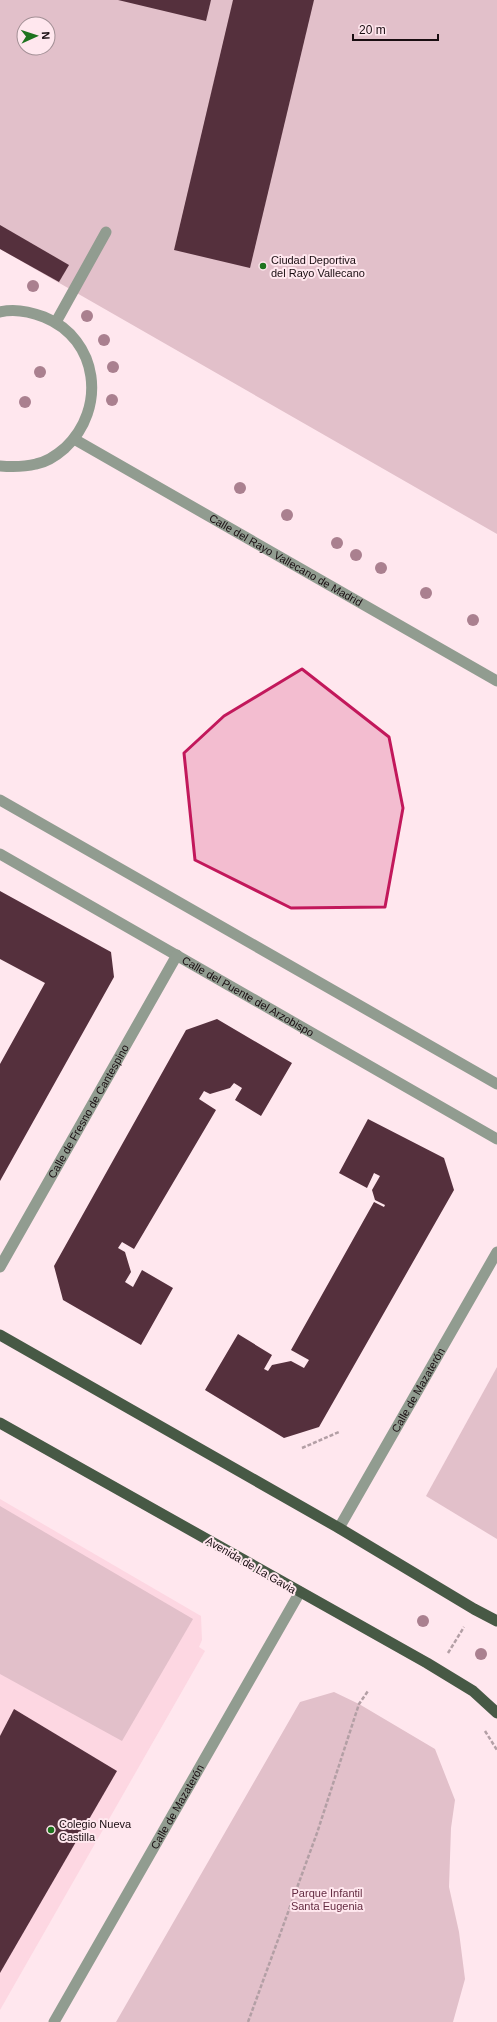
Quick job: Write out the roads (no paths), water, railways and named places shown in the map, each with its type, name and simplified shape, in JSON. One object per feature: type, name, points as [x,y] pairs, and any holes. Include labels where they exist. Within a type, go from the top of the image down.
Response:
[{"type":"main road","points":[[0,1335],[339,1528],[474,1609],[497,1621]]},
{"type":"main road","name":"Avenida de La Gavia","points":[[0,1423],[473,1691],[497,1713]]},
{"type":"street","points":[[56,322],[106,232]]},
{"type":"street","points":[[0,312],[7,310],[32,312],[56,322],[77,342],[85,355],[92,376],[92,399],[86,420],[74,440],[58,454],[38,464],[16,468],[0,466]]},
{"type":"street","name":"Calle del Rayo Vallecano de Madrid","points":[[74,440],[497,681]]},
{"type":"street","points":[[0,800],[497,1084]]},
{"type":"street","name":"Calle del Puente del Arzobispo","points":[[0,854],[497,1139]]},
{"type":"street","name":"Calle de Fresno de Cantespino","points":[[0,1267],[177,955]]},
{"type":"street","name":"Calle de Mazaterón","points":[[339,1528],[497,1252]]},
{"type":"street","name":"Calle de Mazaterón","points":[[54,2022],[300,1592]]},
{"type":"place","name":"Ciudad Deportiva del Rayo Vallecano","points":[[263,266]]},
{"type":"place","name":"Colegio Nueva Castilla","points":[[51,1830]]},
{"type":"park label","name":"Parque Infantil Santa Eugenia","points":[[327,1899]]}]
